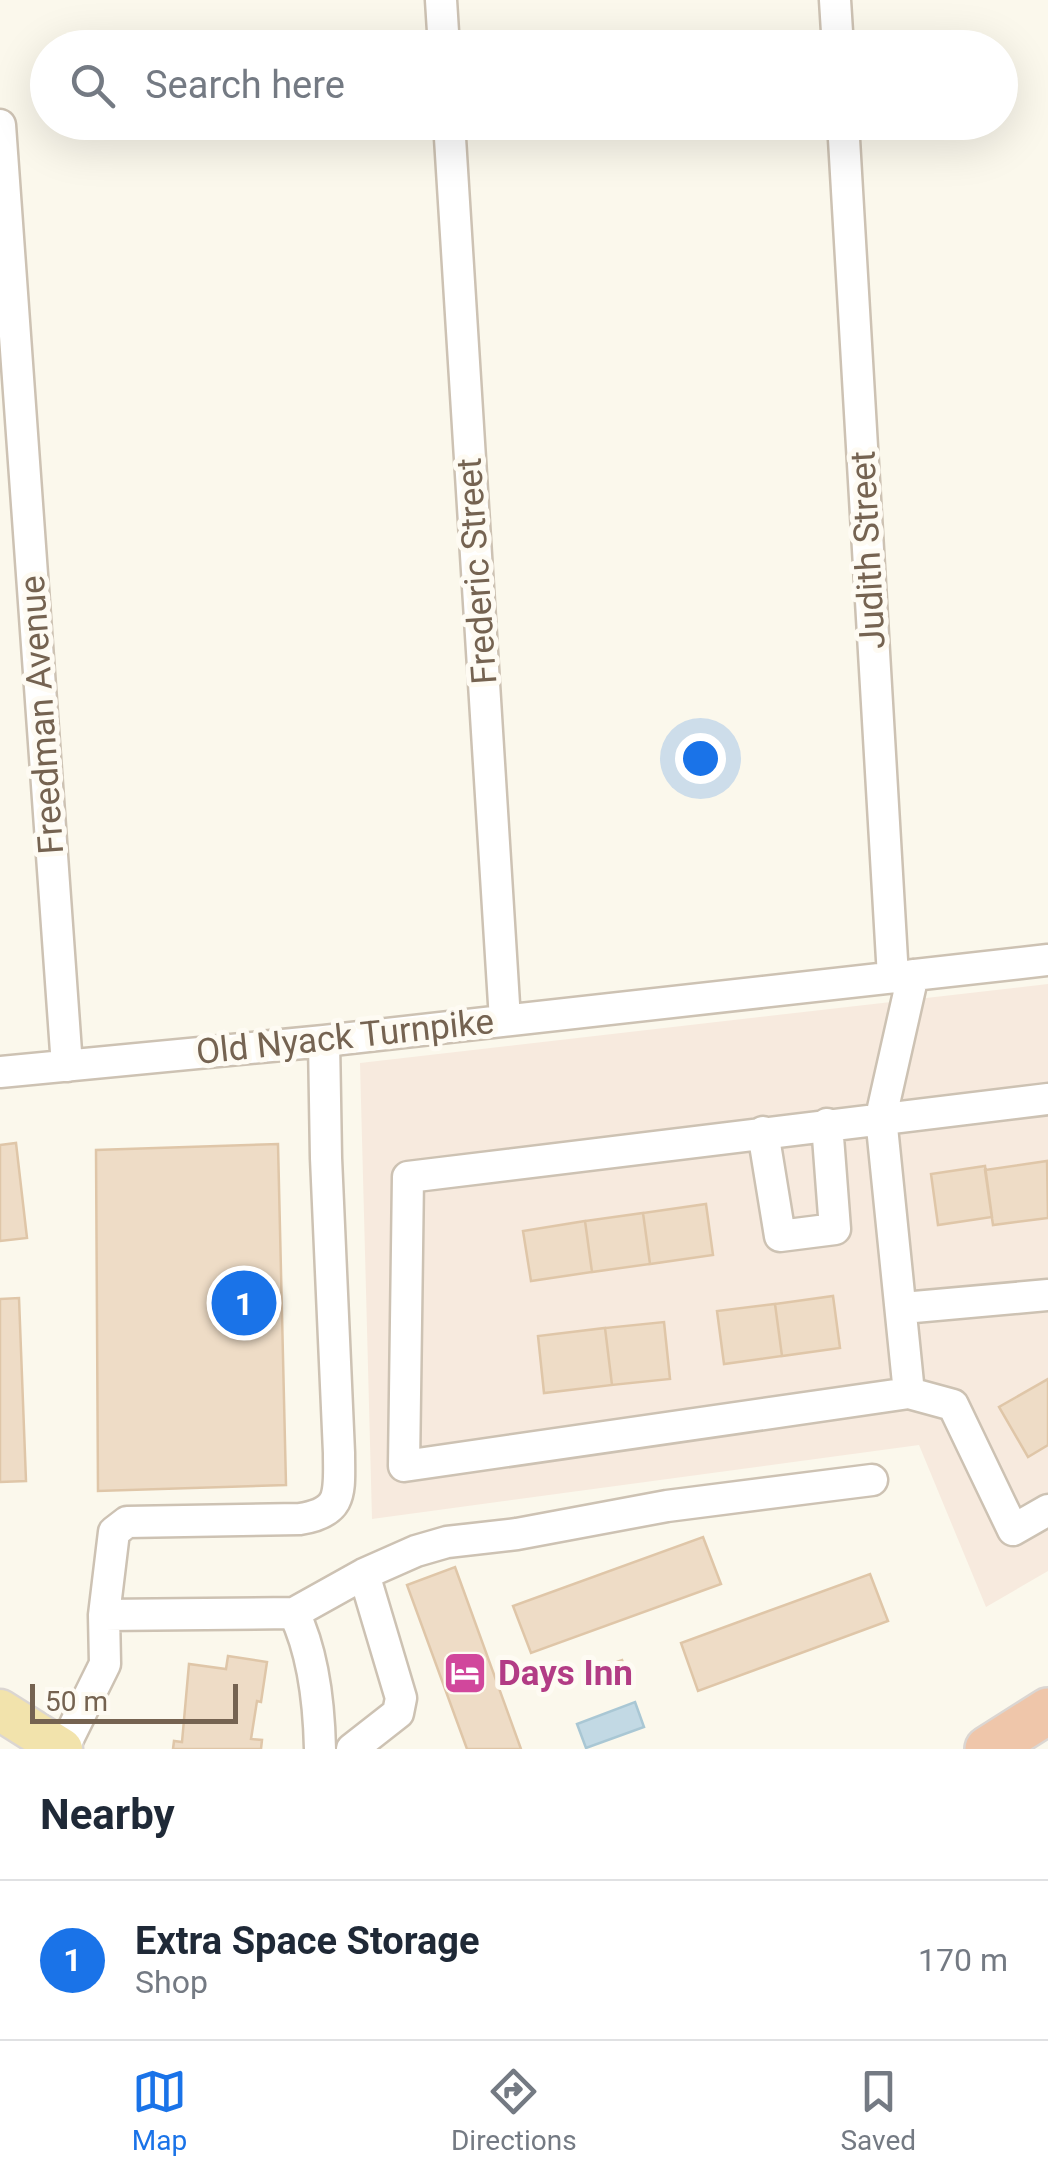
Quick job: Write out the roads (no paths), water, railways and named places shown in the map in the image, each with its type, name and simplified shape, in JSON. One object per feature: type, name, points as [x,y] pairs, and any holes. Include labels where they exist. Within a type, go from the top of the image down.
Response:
[{"type":"highway","points":[[988,1749],[1048,1712]]},
{"type":"highway","points":[[1014,1749],[1048,1730]]},
{"type":"main road","points":[[0,1710],[63,1749]]},
{"type":"street","points":[[441,0],[443,30]]},
{"type":"street","points":[[835,0],[837,30]]},
{"type":"street","name":"Freedman Avenue","points":[[0,125],[67,1066]]},
{"type":"street","name":"Frederic Street","points":[[450,140],[505,1020]]},
{"type":"street","name":"Judith Street","points":[[844,140],[902,976],[882,1117],[910,1393]]},
{"type":"street","name":"Old Nyack Turnpike","points":[[0,1072],[1048,960]]},
{"type":"street","points":[[63,1749],[105,1664],[104,1614],[114,1532],[126,1522],[300,1518],[322,1515],[334,1507],[339,1489],[339,1453],[324,1040]]},
{"type":"street","points":[[1048,1099],[408,1176],[404,1466],[910,1393],[953,1405],[1013,1530],[1048,1510]]},
{"type":"street","points":[[763,1132],[780,1236],[836,1229],[827,1124]]},
{"type":"street","points":[[903,1308],[1048,1296]]},
{"type":"street","points":[[104,1614],[294,1613],[364,1574],[447,1542],[516,1534],[667,1506],[872,1480]]},
{"type":"street","points":[[352,1749],[398,1713],[401,1698],[364,1574]]},
{"type":"street","points":[[294,1613],[304,1633],[320,1711],[320,1749]]},
{"type":"water","points":[[635,1702],[644,1727],[586,1748],[577,1724]]},
{"type":"place","name":"Extra Space Storage","points":[[244,1303]]},
{"type":"place","name":"Days Inn","points":[[465,1673]]}]
